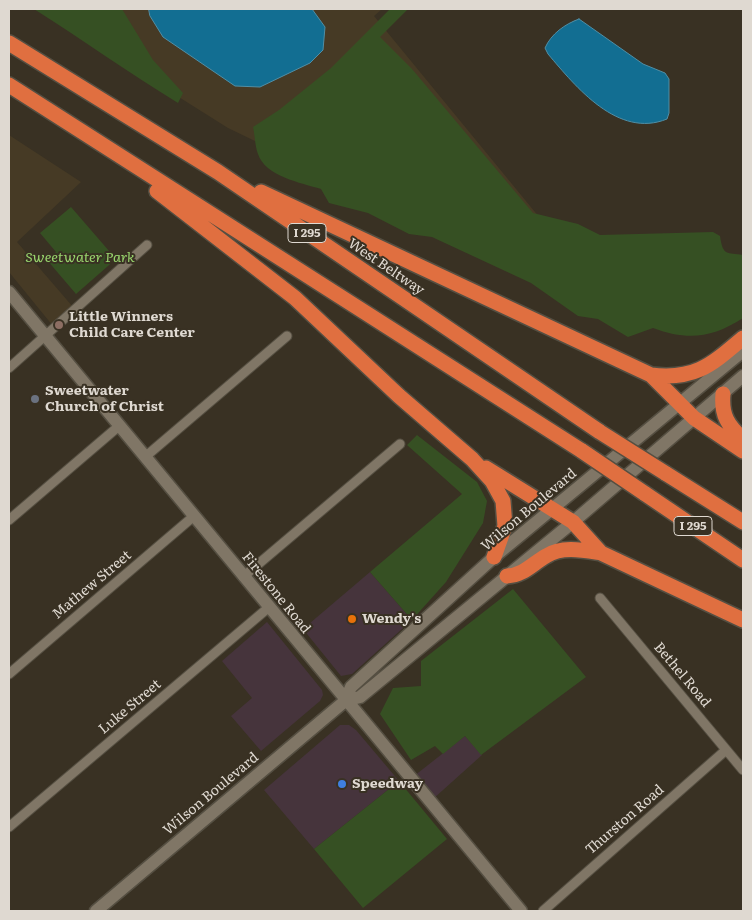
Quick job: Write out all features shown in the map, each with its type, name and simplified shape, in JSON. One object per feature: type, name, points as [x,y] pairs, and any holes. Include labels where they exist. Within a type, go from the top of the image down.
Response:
[{"type":"highway","name":"West Beltway","points":[[9,43],[218,172],[600,432],[743,522]]},
{"type":"highway","name":"I 295","points":[[9,85],[582,451],[743,560]]},
{"type":"highway","points":[[218,172],[651,376],[694,418],[743,450]]},
{"type":"highway","points":[[148,175],[158,192],[295,298],[399,396],[472,459],[492,481],[503,501],[505,526],[494,558]]},
{"type":"highway","points":[[651,376],[669,377],[693,374],[708,367],[743,338]]},
{"type":"highway","points":[[723,394],[721,409],[724,416],[733,430],[743,439]]},
{"type":"highway","points":[[472,459],[573,522],[601,552]]},
{"type":"highway","points":[[507,576],[522,573],[555,551],[581,549],[601,552],[743,620]]},
{"type":"main road","name":"Firestone Road","points":[[9,292],[268,608],[521,911]]},
{"type":"main road","name":"Wilson Boulevard","points":[[345,701],[351,687],[494,558],[743,351]]},
{"type":"main road","name":"Wilson Boulevard","points":[[96,911],[345,701],[360,697],[573,522],[743,376]]},
{"type":"street","points":[[9,368],[148,245]]},
{"type":"street","points":[[145,457],[287,336]]},
{"type":"street","points":[[9,520],[119,426]]},
{"type":"street","points":[[243,577],[400,444]]},
{"type":"street","name":"Mathew Street","points":[[9,674],[194,516]]},
{"type":"street","name":"Bethel Road","points":[[600,598],[743,770]]},
{"type":"street","name":"Luke Street","points":[[9,827],[268,608]]},
{"type":"street","name":"Thurston Road","points":[[543,911],[726,750]]},
{"type":"shaded area","points":[[39,9],[382,9],[374,16],[622,318],[228,128]]},
{"type":"shaded area","points":[[9,135],[81,182],[17,242],[73,307],[53,326],[9,272]]},
{"type":"shaded area","points":[[370,572],[412,620],[352,674],[341,676],[303,629]]},
{"type":"shaded area","points":[[267,622],[322,690],[323,695],[320,701],[261,751],[231,716],[252,698],[222,661]]},
{"type":"shaded area","points":[[340,725],[349,725],[356,730],[399,781],[314,849],[264,790]]},
{"type":"shaded area","points":[[465,736],[482,755],[433,799],[414,776]]},
{"type":"green space","points":[[34,9],[122,9],[153,60],[183,93],[178,103],[142,80]]},
{"type":"green space","points":[[390,9],[408,9],[380,37],[412,69],[533,213],[578,224],[600,235],[713,232],[720,236],[724,250],[729,253],[743,255],[743,318],[721,330],[700,335],[677,335],[653,328],[628,337],[598,319],[578,316],[531,283],[432,237],[409,234],[368,213],[329,203],[321,189],[285,178],[268,168],[258,154],[253,127],[279,110],[331,68]]},
{"type":"green space","name":"Sweetwater Park","points":[[71,207],[116,259],[76,294],[47,260],[56,252],[40,233]]},
{"type":"green space","points":[[417,435],[477,482],[487,501],[483,523],[446,582],[412,620],[370,572],[462,494],[407,445]]},
{"type":"green space","points":[[513,589],[586,677],[481,755],[465,736],[443,754],[435,746],[411,760],[380,714],[393,688],[421,686],[421,661]]},
{"type":"green space","points":[[399,781],[447,839],[363,908],[314,849]]},
{"type":"water","points":[[149,9],[312,9],[325,27],[323,50],[310,63],[260,87],[235,86],[163,37],[150,16]]},
{"type":"water","points":[[579,19],[643,64],[665,73],[669,79],[669,113],[667,119],[649,123],[632,122],[615,116],[585,94],[559,67],[545,48],[559,30]]},
{"type":"place","name":"Little Winners Child Care Center","points":[[59,325]]},
{"type":"place","name":"Sweetwater Church of Christ","points":[[35,399]]},
{"type":"place","name":"Wendy's","points":[[352,619]]},
{"type":"place","name":"Speedway","points":[[342,784]]}]
